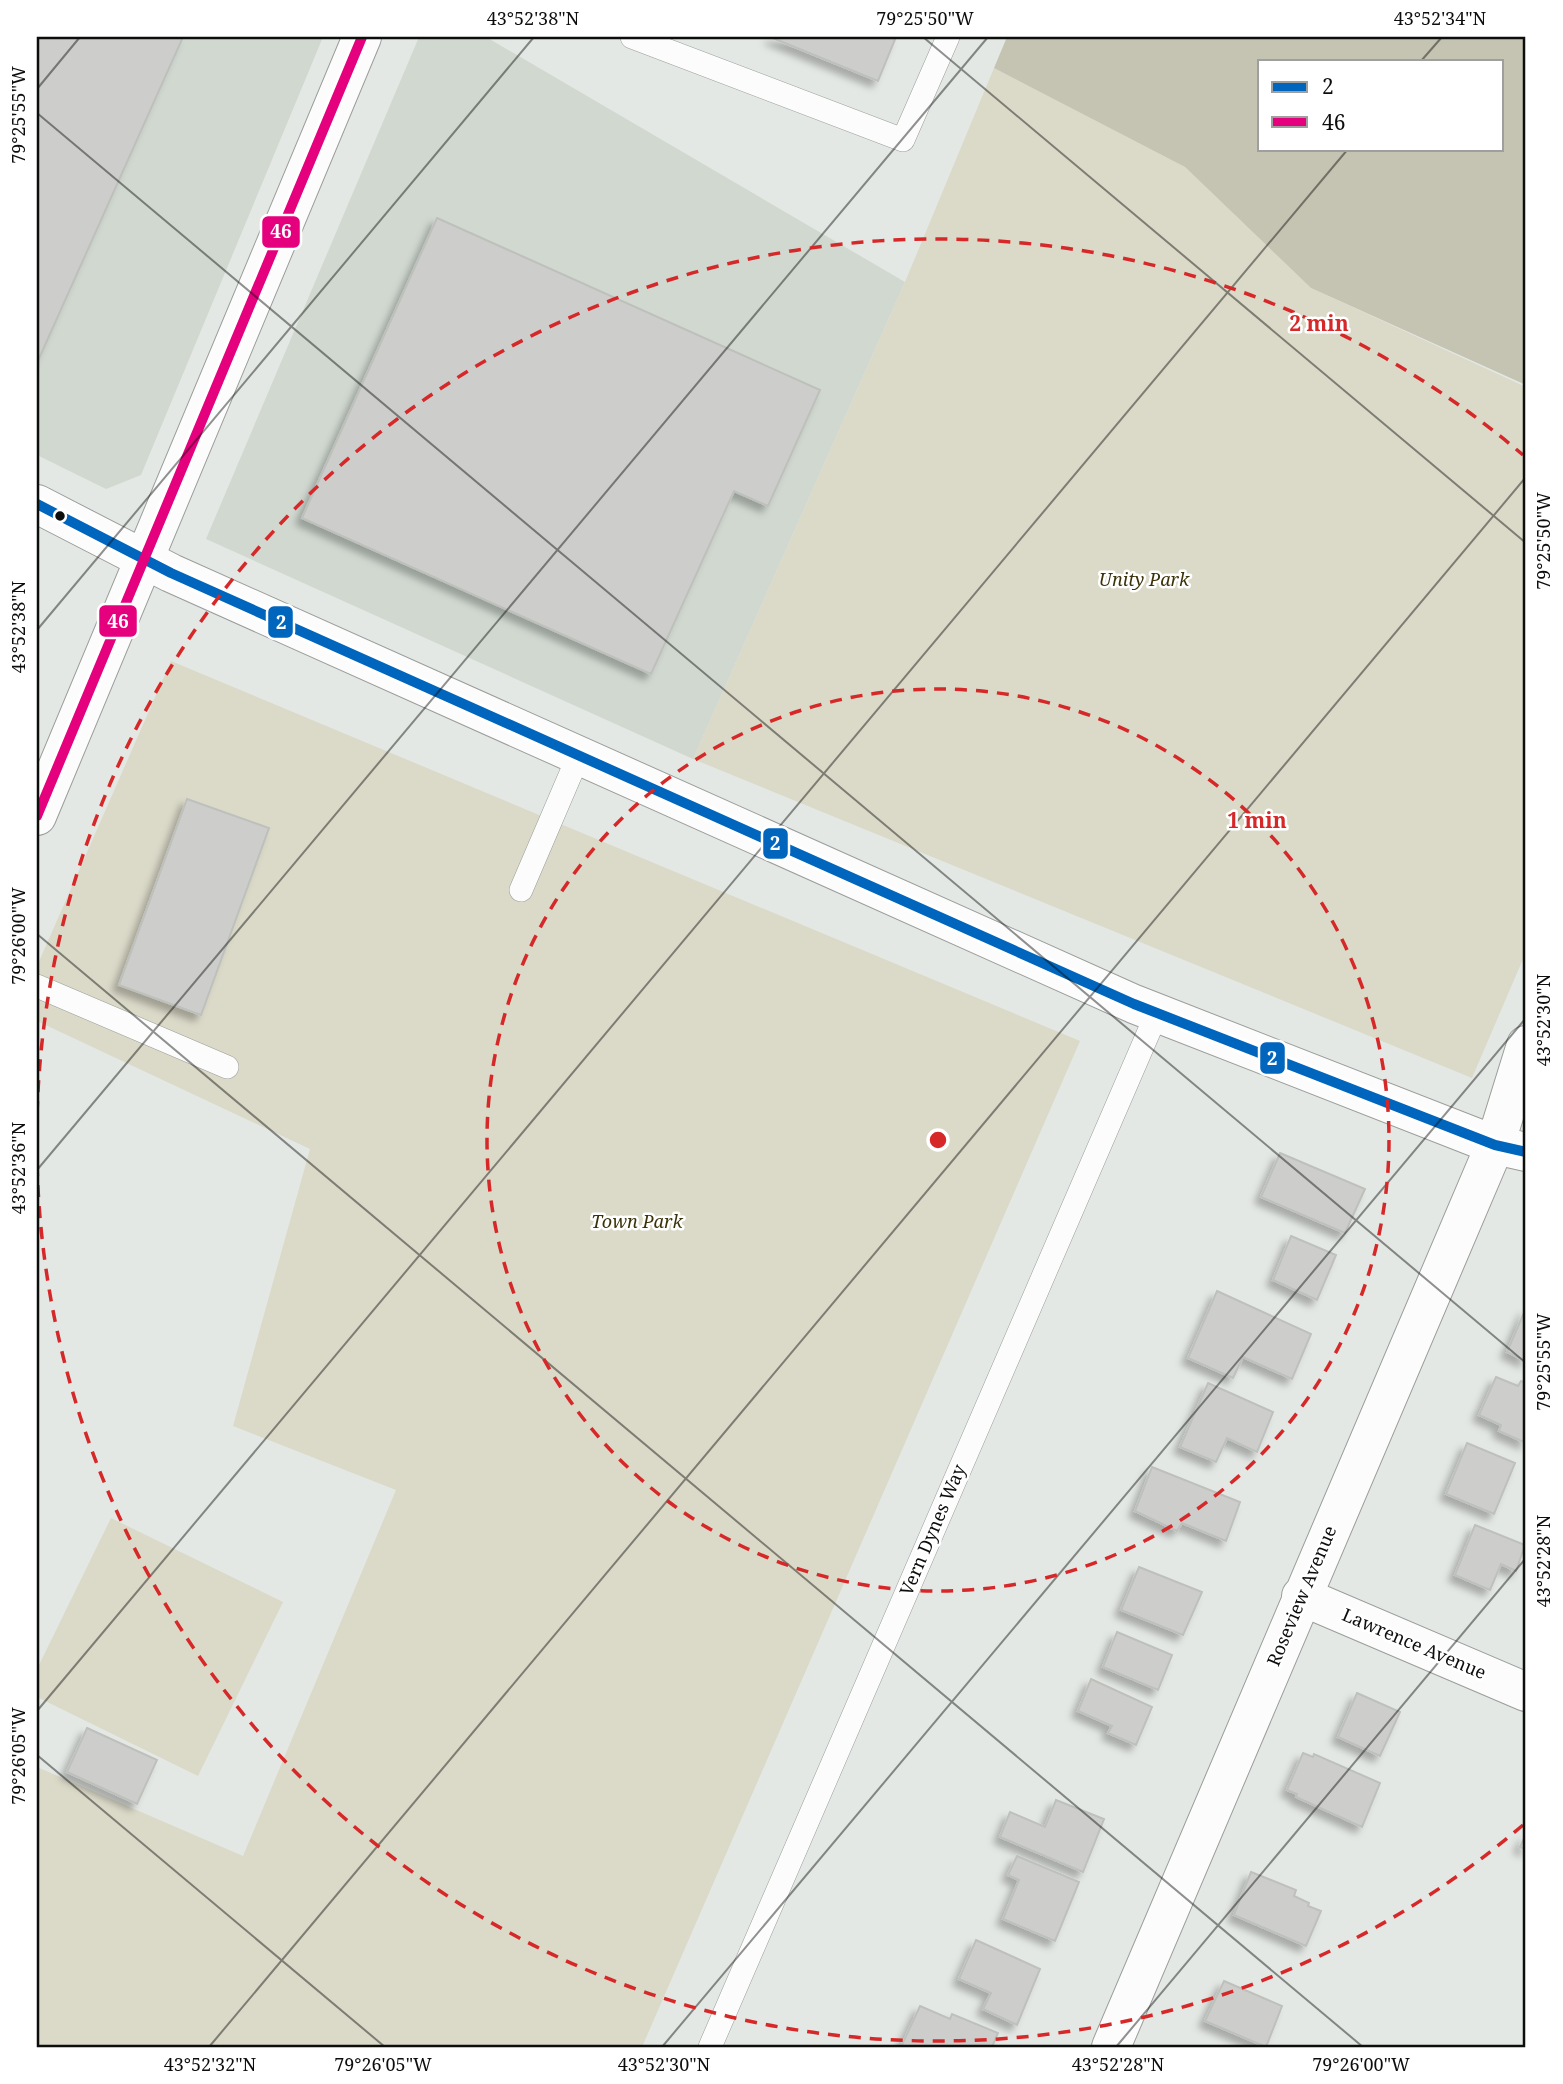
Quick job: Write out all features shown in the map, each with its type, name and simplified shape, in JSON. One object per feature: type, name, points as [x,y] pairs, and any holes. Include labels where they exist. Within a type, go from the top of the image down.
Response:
[{"type":"street","points":[[37,816],[362,37]]},
{"type":"street","points":[[37,505],[143,560],[578,757],[1157,1013],[1511,1149]]},
{"type":"street","name":"Roseview Avenue","points":[[1111,2047],[1301,1596],[1511,1149],[1526,1045]]},
{"type":"street","name":"Lawrence Avenue","points":[[1301,1596],[1526,1692]]},
{"type":"lane","points":[[632,37],[903,140],[948,37]]},
{"type":"lane","points":[[521,890],[578,757]]},
{"type":"lane","points":[[37,986],[227,1067]]},
{"type":"lane","name":"Vern Dynes Way","points":[[710,2047],[1157,1013]]},
{"type":"shaded area","points":[[37,37],[323,37],[141,475],[106,489],[37,455]]},
{"type":"shaded area","points":[[419,37],[486,37],[905,282],[693,759],[206,539]]},
{"type":"shaded area","points":[[1007,37],[1526,37],[1526,385],[1311,288],[1185,167],[994,68]]},
{"type":"green space","name":"Unity Park","points":[[994,68],[1185,167],[1311,288],[1526,387],[1526,952],[1472,1078],[693,759],[905,282]]},
{"type":"green space","name":"Town Park","points":[[171,661],[1080,1041],[642,2047],[37,2047],[37,1767],[243,1856],[396,1490],[233,1426],[310,1149],[37,1021],[37,966]]},
{"type":"green space","points":[[111,1518],[283,1602],[198,1776],[37,1697],[37,1669]]},
{"type":"building","points":[[37,37],[183,37],[37,363]]},
{"type":"building","points":[[770,37],[896,37],[878,81]]},
{"type":"building","points":[[437,218],[820,390],[768,506],[734,491],[651,674],[302,518]]},
{"type":"building","points":[[187,799],[269,828],[201,1015],[119,985]]},
{"type":"building","points":[[1280,1153],[1365,1189],[1345,1233],[1261,1197]]},
{"type":"building","points":[[1291,1236],[1336,1255],[1317,1300],[1273,1280]]},
{"type":"building","points":[[1217,1291],[1311,1334],[1292,1379],[1243,1357],[1233,1378],[1188,1358]]},
{"type":"building","points":[[1526,1308],[1526,1361],[1507,1352]]},
{"type":"building","points":[[1496,1377],[1518,1386],[1521,1381],[1526,1383],[1526,1443],[1499,1431],[1501,1425],[1479,1415]]},
{"type":"building","points":[[1208,1383],[1273,1412],[1257,1452],[1227,1438],[1216,1462],[1180,1447]]},
{"type":"building","points":[[1467,1443],[1515,1463],[1494,1514],[1446,1494]]},
{"type":"building","points":[[1152,1467],[1240,1502],[1226,1541],[1182,1523],[1177,1531],[1135,1511]]},
{"type":"building","points":[[1475,1525],[1525,1545],[1516,1571],[1501,1564],[1490,1590],[1455,1575]]},
{"type":"building","points":[[1139,1567],[1202,1592],[1183,1635],[1121,1610]]},
{"type":"building","points":[[1117,1632],[1172,1655],[1158,1690],[1103,1667]]},
{"type":"building","points":[[1091,1679],[1152,1707],[1136,1745],[1108,1733],[1112,1726],[1078,1711]]},
{"type":"building","points":[[1357,1693],[1400,1712],[1380,1756],[1338,1737]]},
{"type":"building","points":[[87,1728],[157,1760],[137,1804],[67,1772]]},
{"type":"building","points":[[1303,1753],[1313,1757],[1314,1754],[1380,1783],[1362,1827],[1296,1797],[1297,1794],[1287,1790]]},
{"type":"building","points":[[1056,1800],[1104,1819],[1083,1872],[1000,1837],[1010,1812],[1045,1827]]},
{"type":"building","points":[[1526,1834],[1526,1850],[1520,1847]]},
{"type":"building","points":[[1017,1856],[1079,1882],[1055,1941],[1003,1919],[1019,1880],[1008,1875]]},
{"type":"building","points":[[1251,1872],[1296,1890],[1294,1896],[1321,1911],[1306,1946],[1234,1915]]},
{"type":"building","points":[[976,1940],[1040,1969],[1017,2025],[983,2009],[991,1993],[959,1979]]},
{"type":"building","points":[[1224,1981],[1282,2006],[1266,2047],[1205,2021]]},
{"type":"building","points":[[920,2006],[950,2019],[952,2014],[998,2033],[992,2047],[901,2047]]},
{"type":"transit line","name":"46","points":[[37,816],[362,37]]},
{"type":"transit line","name":"2","points":[[37,504],[171,573],[1134,1004],[1495,1145],[1526,1152]]}]
